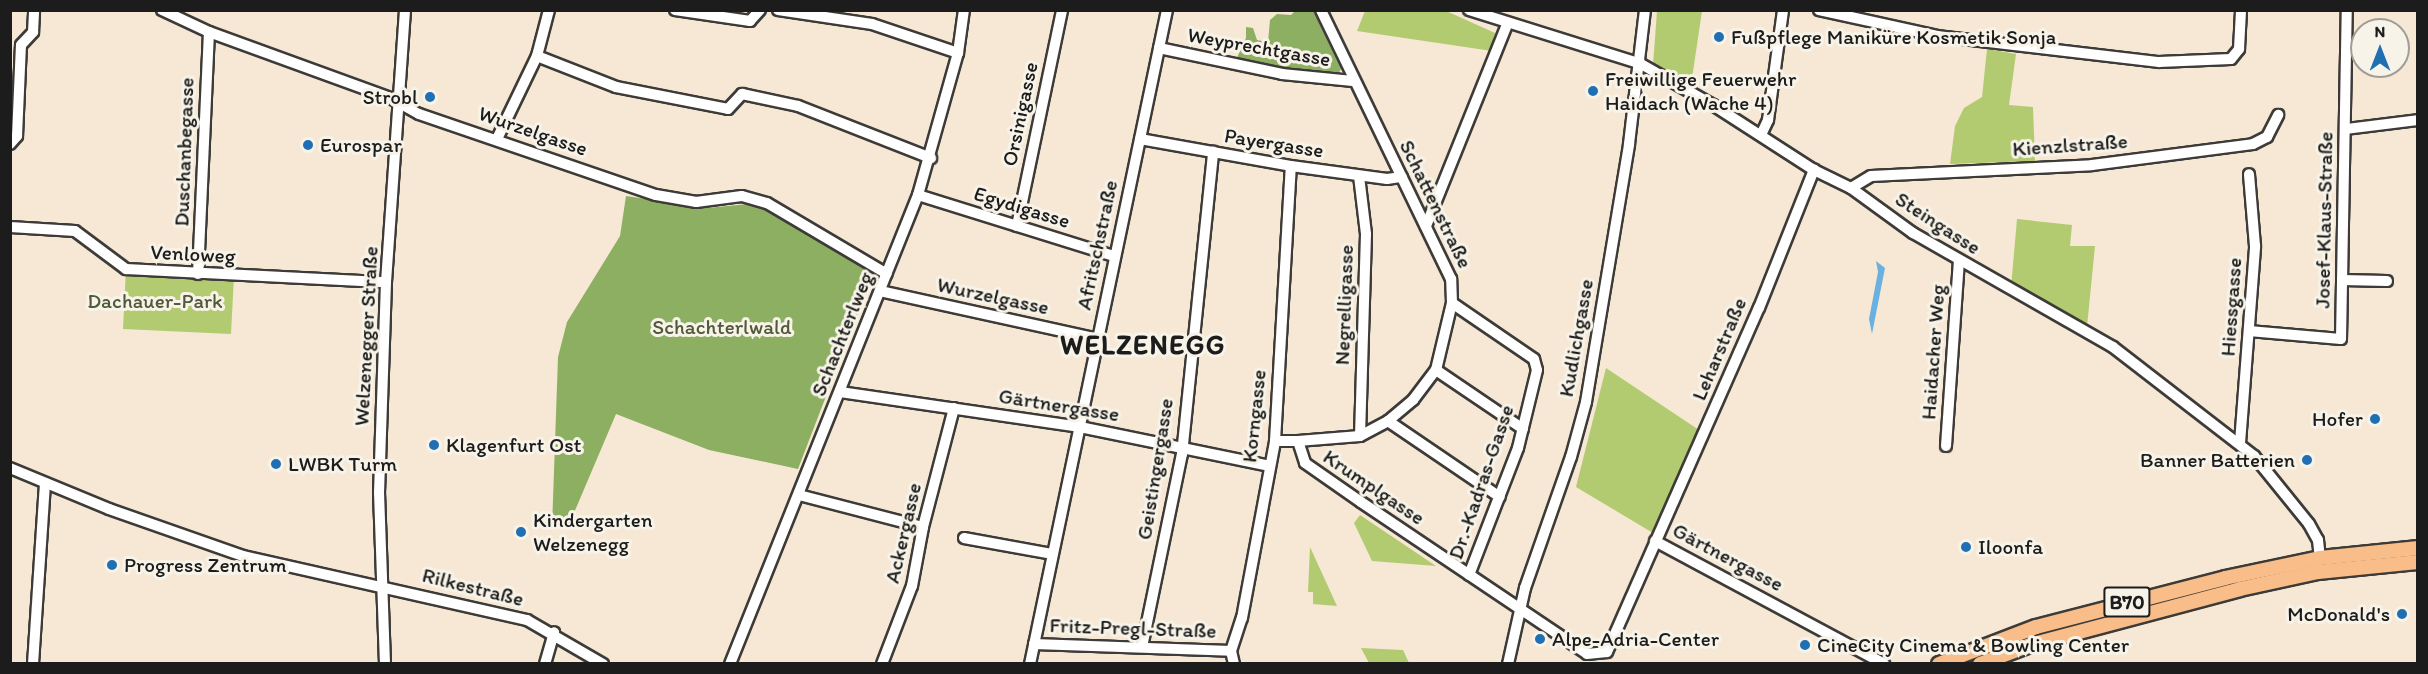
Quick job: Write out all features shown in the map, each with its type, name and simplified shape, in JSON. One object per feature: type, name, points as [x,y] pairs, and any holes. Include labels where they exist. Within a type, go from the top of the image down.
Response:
[{"type":"main road","name":"B70","points":[[1980,663],[2030,645],[2157,610],[2320,558],[2418,548]]},
{"type":"main road","points":[[2380,566],[2393,549]]},
{"type":"main road","points":[[2318,572],[2320,558]]},
{"type":"main road","name":"B70","points":[[1939,663],[2027,630],[2154,596],[2239,582],[2418,562]]},
{"type":"main road","points":[[2154,596],[2157,610]]},
{"type":"main road","points":[[2075,616],[2079,631]]},
{"type":"main road","points":[[2027,630],[2030,645]]},
{"type":"street","points":[[10,144],[17,136],[21,45],[33,32],[34,10]]},
{"type":"street","name":"Wurzelgasse","points":[[162,10],[209,32],[401,104],[419,114],[498,139],[656,195],[696,202],[741,196],[767,202],[887,274]]},
{"type":"street","name":"Welzenegger Straße","points":[[385,663],[380,493],[386,282],[401,104],[405,10]]},
{"type":"street","points":[[498,139],[537,56],[549,10]]},
{"type":"street","points":[[675,10],[750,21],[760,10]]},
{"type":"street","points":[[778,10],[872,24],[958,53]]},
{"type":"street","name":"Schachterlweg","points":[[730,663],[918,195],[958,53],[964,10]]},
{"type":"street","name":"Orsinigasse","points":[[1017,226],[1062,10]]},
{"type":"street","name":"Afritschstraße","points":[[1030,663],[1167,10]]},
{"type":"street","name":"Schattenstraße","points":[[1298,441],[1360,436],[1388,421],[1413,400],[1436,369],[1452,303],[1451,279],[1353,81],[1321,10]]},
{"type":"street","name":"Steingasse","points":[[1469,10],[1507,25],[1641,64],[1761,135],[1814,170],[1851,188],[1912,233],[2124,354],[2181,403],[2240,443],[2309,524],[2318,540],[2320,558]]},
{"type":"street","name":"Kudlichgasse","points":[[1508,663],[1520,607],[1571,457],[1586,402],[1641,64],[1645,10]]},
{"type":"street","points":[[1761,135],[1768,120],[1783,10]]},
{"type":"street","points":[[1819,10],[1937,36],[2159,62],[2231,59],[2239,49],[2241,10]]},
{"type":"street","name":"Josef-Klaus-Straße","points":[[2249,331],[2342,339],[2347,10]]},
{"type":"street","points":[[1426,226],[1507,25]]},
{"type":"street","name":"Duschanbegasse","points":[[198,274],[209,32]]},
{"type":"street","name":"Weyprechtgasse","points":[[1159,48],[1282,75],[1353,81]]},
{"type":"street","points":[[537,56],[616,87],[728,109],[742,94],[798,106],[930,158]]},
{"type":"street","name":"Kienzlstraße","points":[[1851,188],[1871,176],[2092,165],[2241,146],[2267,137],[2278,116]]},
{"type":"street","points":[[2346,129],[2418,120]]},
{"type":"street","name":"Payergasse","points":[[1140,139],[1290,166],[1359,176],[1402,177]]},
{"type":"street","name":"Geistingergasse","points":[[1142,647],[1181,447],[1213,152]]},
{"type":"street","name":"Korngasse","points":[[1231,651],[1242,618],[1275,441],[1290,166]]},
{"type":"street","name":"Leharstraße","points":[[1655,541],[1759,308],[1814,170]]},
{"type":"street","name":"Hiessgasse","points":[[2240,443],[2255,226],[2249,174]]},
{"type":"street","name":"Negrelligasse","points":[[1359,176],[1366,234],[1360,436]]},
{"type":"street","name":"Egydigasse","points":[[918,195],[1114,256]]},
{"type":"street","name":"Venloweg","points":[[10,226],[75,231],[126,269],[386,282]]},
{"type":"street","name":"Haidacher Weg","points":[[1946,446],[1959,261]]},
{"type":"street","points":[[2342,280],[2387,281]]},
{"type":"street","name":"Wurzelgasse","points":[[880,291],[1098,339]]},
{"type":"street","name":"Dr.-Kadras-Gasse","points":[[1452,303],[1534,359],[1537,370],[1523,429],[1500,497],[1469,575]]},
{"type":"street","points":[[1436,369],[1523,429]]},
{"type":"street","name":"Gärtnergasse","points":[[840,392],[1080,427],[1270,466]]},
{"type":"street","name":"Ackergasse","points":[[882,663],[912,586],[923,527],[954,408]]},
{"type":"street","points":[[1388,421],[1500,497]]},
{"type":"street","name":"Krumplgasse","points":[[1275,441],[1298,441],[1305,463],[1520,607]]},
{"type":"street","name":"Rilkestraße","points":[[10,468],[225,550],[502,612],[554,632],[603,663]]},
{"type":"street","points":[[33,663],[45,483]]},
{"type":"street","points":[[799,495],[923,527]]},
{"type":"street","points":[[964,538],[1052,554]]},
{"type":"street","name":"Gärtnergasse","points":[[1520,607],[1587,654],[1607,652],[1655,541],[1884,663]]},
{"type":"street","points":[[545,663],[554,632]]},
{"type":"street","name":"Fritz-Pregl-Straße","points":[[1034,644],[1231,651]]},
{"type":"street","points":[[1231,651],[1234,663]]},
{"type":"green space","points":[[1444,10],[1495,33],[1492,51],[1357,31],[1365,11]]},
{"type":"green space","points":[[1295,11],[1313,11],[1341,69],[1336,78],[1235,62],[1246,38],[1246,27],[1253,28],[1257,40],[1268,42],[1270,20],[1277,14],[1291,15]]},
{"type":"green space","points":[[1657,11],[1702,11],[1691,85],[1653,65]]},
{"type":"green space","points":[[1987,49],[2016,54],[2009,105],[2033,107],[2035,161],[1950,164],[1955,126],[1964,108],[1982,97]]},
{"type":"green space","name":"Schachterlwald","points":[[626,196],[707,208],[748,204],[781,215],[875,269],[798,469],[709,450],[616,414],[568,527],[552,528],[558,357],[567,322],[620,236]]},
{"type":"green space","points":[[2017,219],[2072,225],[2070,246],[2095,246],[2087,327],[2011,287]]},
{"type":"green space","name":"Dachauer-Park","points":[[126,269],[234,276],[231,334],[123,329]]},
{"type":"green space","points":[[1606,368],[1699,430],[1653,533],[1576,487]]},
{"type":"green space","points":[[1360,515],[1436,566],[1372,561],[1354,523]]},
{"type":"green space","points":[[1310,547],[1337,606],[1313,604],[1313,592],[1308,592]]},
{"type":"green space","points":[[1361,648],[1403,650],[1409,663],[1369,663]]},
{"type":"water","points":[[1876,261],[1885,268],[1872,334],[1869,319],[1878,272]]},
{"type":"place","name":"Fußpflege Maniküre Kosmetik Sonja","points":[[1719,37]]},
{"type":"place","name":"Freiwillige Feuerwehr Haidach (Wache 4)","points":[[1593,91]]},
{"type":"place","name":"Strobl","points":[[430,97]]},
{"type":"place","name":"Eurospar","points":[[308,145]]},
{"type":"place","name":"Hofer","points":[[2375,419]]},
{"type":"place","name":"Klagenfurt Ost","points":[[434,445]]},
{"type":"place","name":"Banner Batterien","points":[[2307,460]]},
{"type":"place","name":"LWBK Turm","points":[[276,464]]},
{"type":"place","name":"Kindergarten Welzenegg","points":[[521,532]]},
{"type":"place","name":"Iloonfa","points":[[1966,547]]},
{"type":"place","name":"Progress Zentrum","points":[[112,565]]},
{"type":"place","name":"McDonald's","points":[[2402,614]]},
{"type":"place","name":"Alpe-Adria-Center","points":[[1540,639]]},
{"type":"place","name":"CineCity Cinema & Bowling Center","points":[[1805,645]]},
{"type":"district","name":"WELZENEGG","points":[[1143,345]]}]
